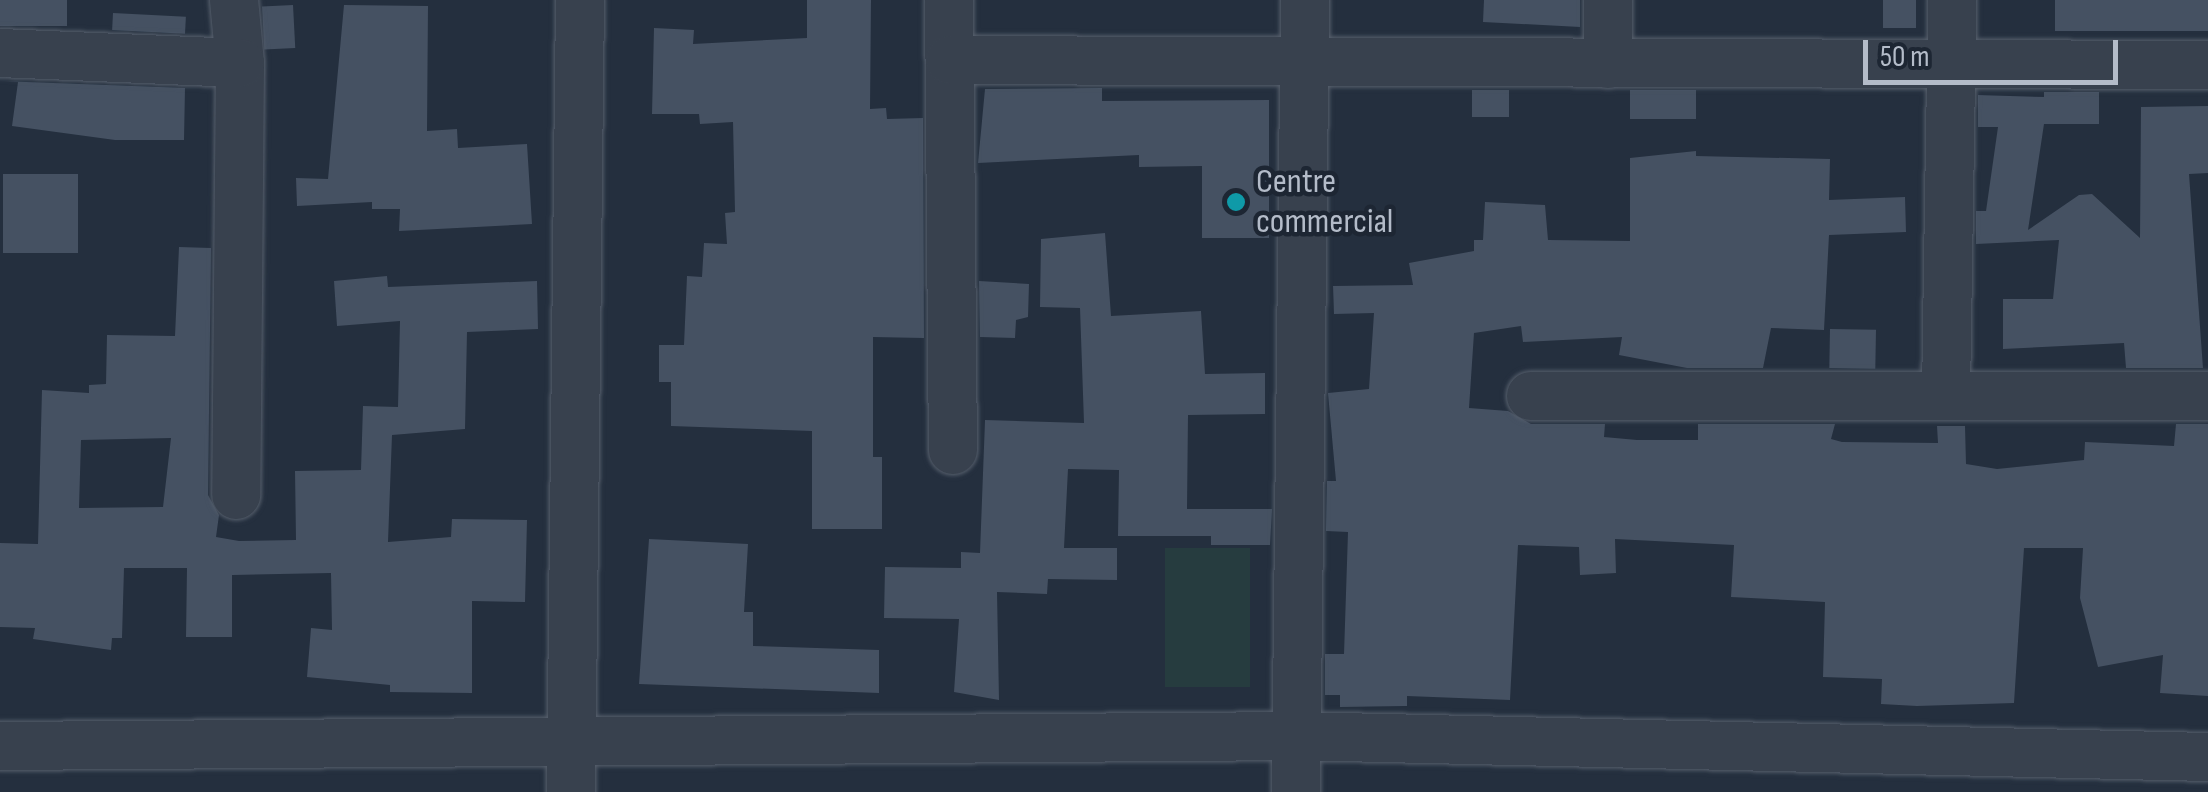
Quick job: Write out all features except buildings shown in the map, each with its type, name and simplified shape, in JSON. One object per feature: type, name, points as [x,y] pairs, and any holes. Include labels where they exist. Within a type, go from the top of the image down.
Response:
[{"type":"street","points":[[234,0],[240,62],[236,495]]},
{"type":"street","points":[[571,792],[580,0]]},
{"type":"street","points":[[949,0],[952,450]]},
{"type":"street","points":[[1296,792],[1305,0]]},
{"type":"street","points":[[1608,0],[1608,64]]},
{"type":"street","points":[[1946,394],[1952,0]]},
{"type":"street","points":[[0,53],[240,62]]},
{"type":"street","points":[[950,60],[2208,65]]},
{"type":"street","points":[[1530,396],[2208,396]]},
{"type":"street","points":[[0,746],[1297,736],[2208,756]]},
{"type":"green space","points":[[1165,548],[1250,548],[1250,687],[1165,687]]},
{"type":"place","name":"Centre commercial","points":[[1236,202]]}]
